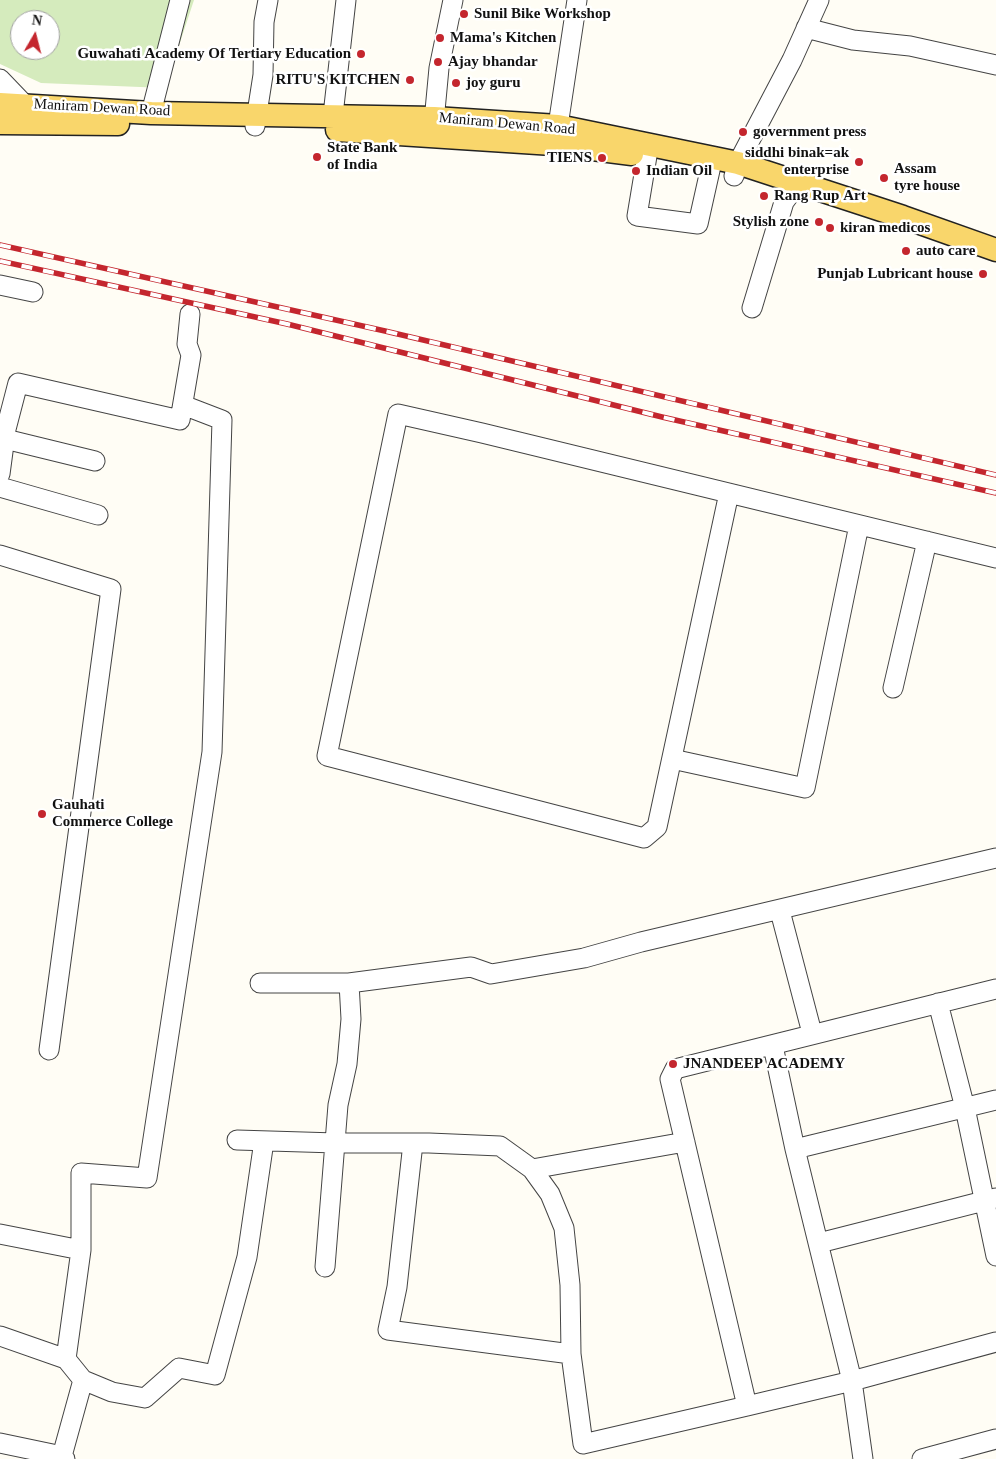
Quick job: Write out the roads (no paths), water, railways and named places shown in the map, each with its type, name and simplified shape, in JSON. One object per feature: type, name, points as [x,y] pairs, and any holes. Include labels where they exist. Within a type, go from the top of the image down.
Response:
[{"type":"main road","name":"Maniram Dewan Road","points":[[0,104],[15,116],[256,120],[433,127],[558,126],[712,163],[903,217],[996,250]]},
{"type":"main road","name":"Maniram Dewan Road","points":[[15,116],[151,113],[256,120],[333,115],[712,163]]},
{"type":"main road","name":"Maniram Dewan Road","points":[[736,170],[790,194],[902,229],[996,263]]},
{"type":"street","points":[[151,113],[180,0]]},
{"type":"street","points":[[256,120],[263,75],[264,22],[268,0]]},
{"type":"street","points":[[333,115],[346,0]]},
{"type":"street","points":[[433,127],[439,68],[453,0]]},
{"type":"street","points":[[558,126],[577,0]]},
{"type":"street","points":[[736,170],[819,0]]},
{"type":"street","points":[[806,28],[853,40],[910,46],[996,65]]},
{"type":"street","points":[[0,79],[15,116]]},
{"type":"street","points":[[647,156],[637,216],[698,224],[712,163]]},
{"type":"street","points":[[752,308],[784,202],[790,194]]},
{"type":"street","points":[[0,285],[33,292]]},
{"type":"street","points":[[0,474],[4,432],[18,383],[180,420],[191,356],[187,344],[190,314]]},
{"type":"street","points":[[66,1360],[81,1250],[81,1172],[147,1178],[212,752],[222,420],[183,405]]},
{"type":"street","points":[[729,493],[657,827],[644,838],[327,756],[398,414],[729,493],[996,558]]},
{"type":"street","points":[[4,432],[95,461]]},
{"type":"street","points":[[0,487],[98,515]]},
{"type":"street","points":[[672,759],[805,788],[859,525]]},
{"type":"street","points":[[894,688],[926,541]]},
{"type":"street","points":[[0,555],[111,590],[48,1050]]},
{"type":"street","points":[[260,983],[350,983],[471,967],[491,974],[584,958],[641,942],[780,911],[996,858]]},
{"type":"street","points":[[780,911],[812,1033]]},
{"type":"street","points":[[325,1267],[338,1105],[347,1064],[351,1019],[350,983]]},
{"type":"street","points":[[747,1406],[670,1078],[675,1069],[773,1046],[812,1033],[996,989]]},
{"type":"street","points":[[938,1003],[989,1200],[996,1256]]},
{"type":"street","points":[[773,1046],[795,1149],[852,1382],[863,1459]]},
{"type":"street","points":[[795,1149],[996,1100]]},
{"type":"street","points":[[237,1140],[500,1146],[532,1169],[550,1194],[564,1228],[570,1285],[571,1354],[583,1444],[852,1382],[996,1342]]},
{"type":"street","points":[[0,1336],[66,1360],[84,1380],[112,1392],[145,1398],[179,1368],[215,1375],[247,1257],[264,1141]]},
{"type":"street","points":[[532,1169],[685,1142]]},
{"type":"street","points":[[413,1143],[398,1287],[388,1330],[571,1354]]},
{"type":"street","points":[[819,1243],[989,1200]]},
{"type":"street","points":[[0,1234],[81,1250]]},
{"type":"street","points":[[0,1443],[63,1458],[84,1380]]},
{"type":"street","points":[[922,1459],[996,1439]]},
{"type":"railway","points":[[0,245],[385,331],[996,475]]},
{"type":"railway","points":[[0,261],[287,324],[662,417],[996,493]]},
{"type":"place","name":"Sunil Bike Workshop","points":[[464,14]]},
{"type":"place","name":"Mama's Kitchen","points":[[440,38]]},
{"type":"place","name":"Guwahati Academy Of Tertiary Education","points":[[361,54]]},
{"type":"place","name":"Ajay bhandar","points":[[438,62]]},
{"type":"place","name":"RITU'S KITCHEN","points":[[410,80]]},
{"type":"place","name":"joy guru","points":[[456,83]]},
{"type":"place","name":"government press","points":[[743,132]]},
{"type":"place","name":"State Bank of India","points":[[317,157]]},
{"type":"place","name":"TIENS","points":[[602,158]]},
{"type":"place","name":"siddhi binak=ak enterprise","points":[[859,162]]},
{"type":"place","name":"Indian Oil","points":[[636,171]]},
{"type":"place","name":"Assam tyre house","points":[[884,178]]},
{"type":"place","name":"Rang Rup Art","points":[[764,196]]},
{"type":"place","name":"Stylish zone","points":[[819,222]]},
{"type":"place","name":"kiran medicos","points":[[830,228]]},
{"type":"place","name":"auto care","points":[[906,251]]},
{"type":"place","name":"Punjab Lubricant house","points":[[983,274]]},
{"type":"place","name":"Gauhati Commerce College","points":[[42,814]]},
{"type":"place","name":"JNANDEEP ACADEMY","points":[[673,1064]]}]
